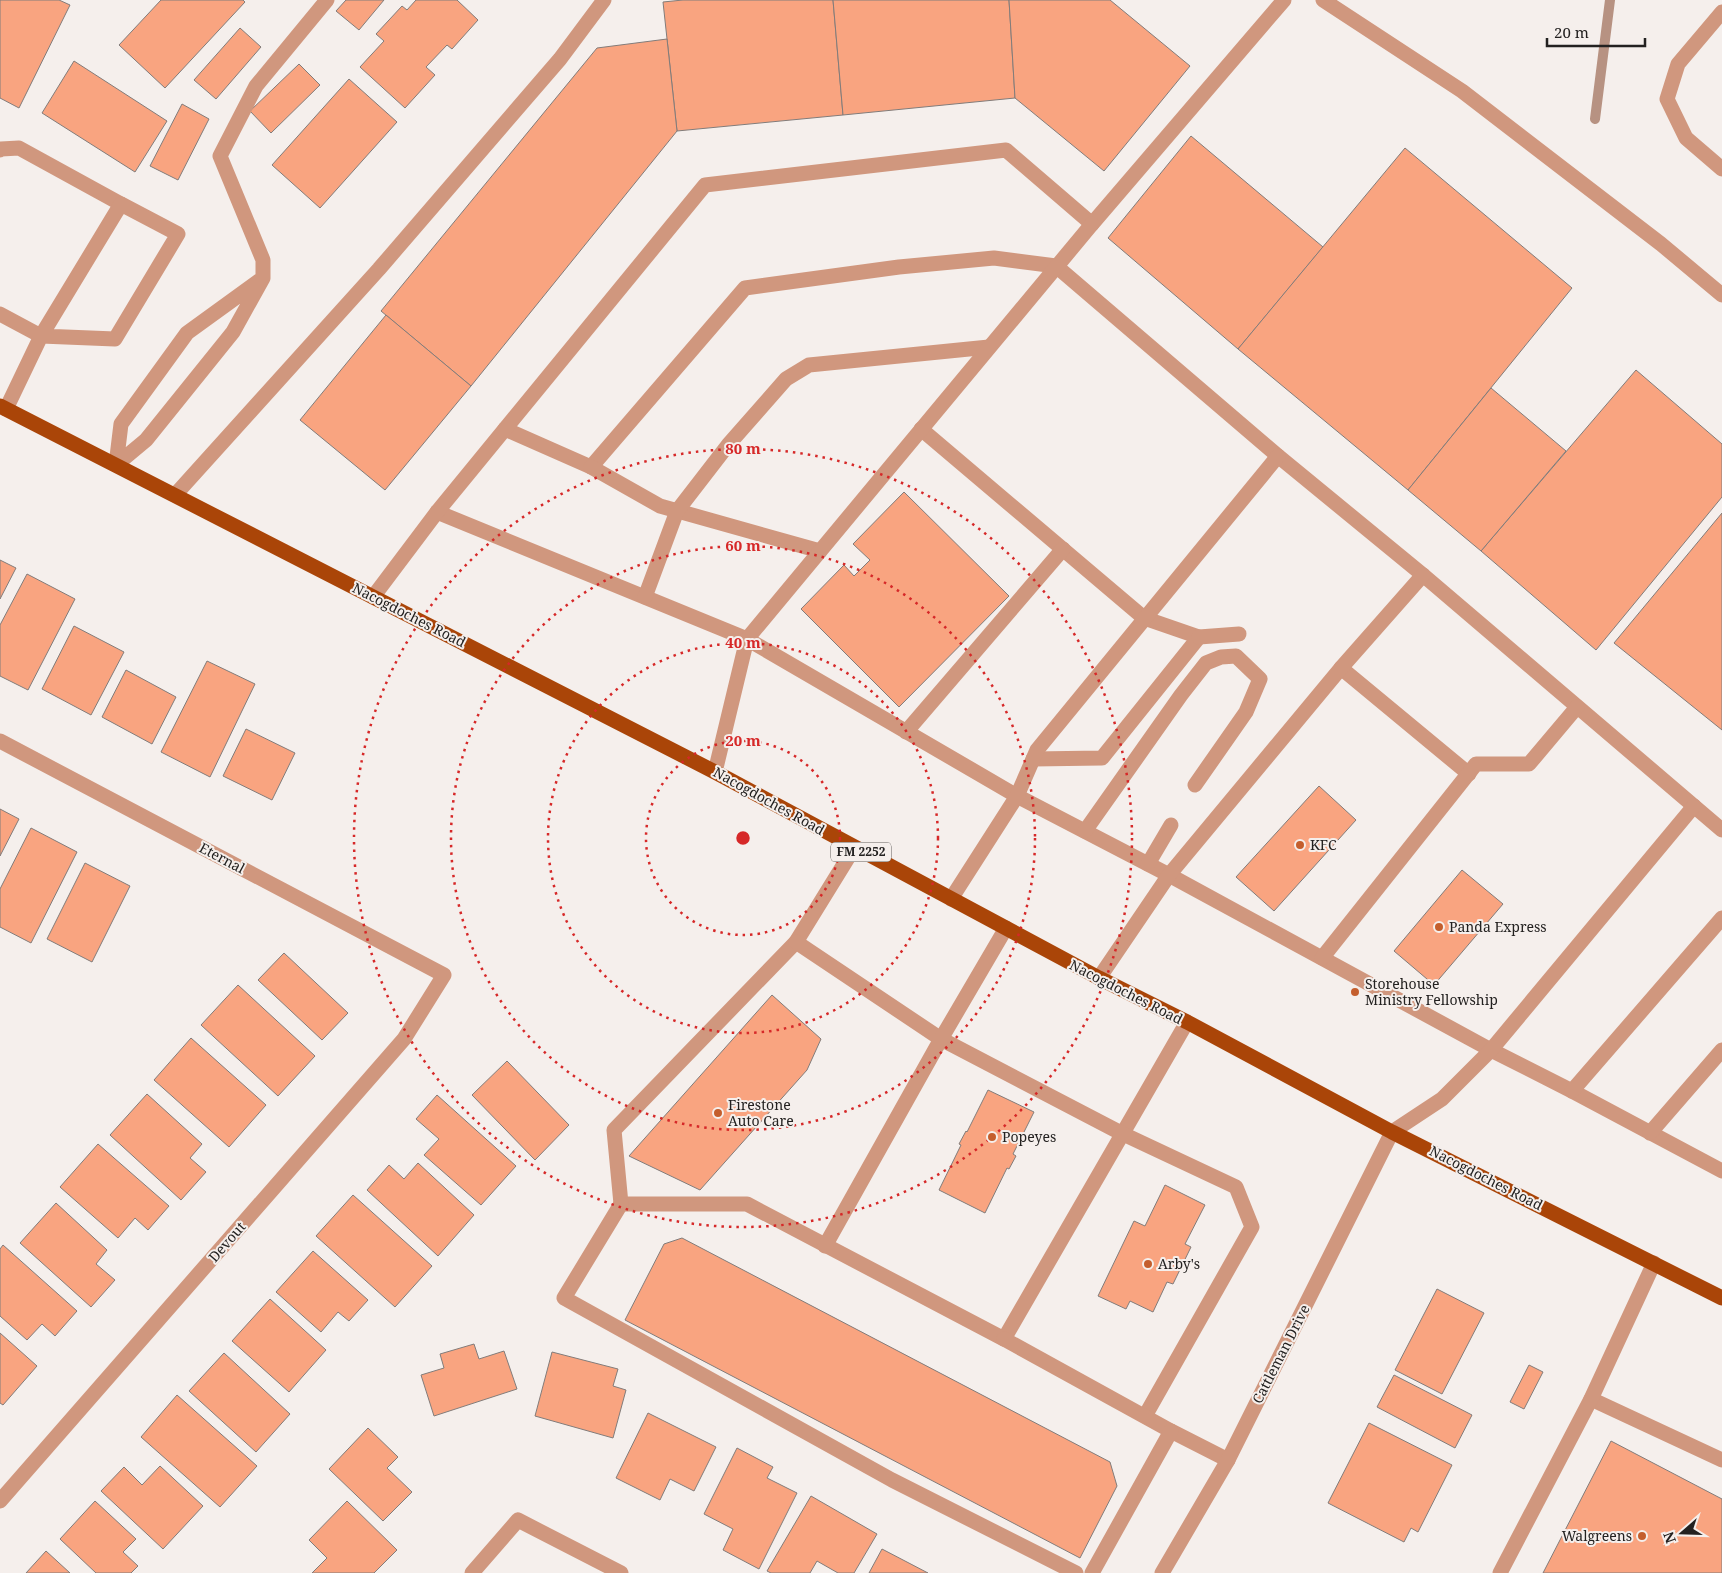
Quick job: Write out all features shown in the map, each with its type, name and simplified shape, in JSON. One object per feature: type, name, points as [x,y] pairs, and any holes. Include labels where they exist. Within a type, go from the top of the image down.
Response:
[{"type":"main road","name":"Nacogdoches Road","points":[[3,407],[715,772],[1098,978],[1187,1022],[1392,1132],[1722,1298]]},
{"type":"street","points":[[116,464],[146,440],[234,332],[263,278],[263,260],[220,156],[256,86],[327,0]]},
{"type":"street","points":[[175,495],[378,269],[560,59],[604,0]]},
{"type":"street","points":[[715,772],[747,639],[1056,266],[1284,0]]},
{"type":"street","points":[[1323,0],[1462,91],[1661,244],[1722,295]]},
{"type":"street","points":[[1722,12],[1678,64],[1667,100],[1686,138],[1722,169]]},
{"type":"street","points":[[0,150],[20,148],[178,234],[115,339],[41,336],[0,314]]},
{"type":"street","points":[[373,596],[437,512],[705,185],[1006,150],[1092,224]]},
{"type":"street","points":[[3,407],[41,336],[121,204]]},
{"type":"street","points":[[591,467],[745,288],[899,267],[994,258],[1056,266],[1278,456],[1423,575],[1722,830]]},
{"type":"street","points":[[116,464],[121,424],[187,333],[263,278]]},
{"type":"street","points":[[645,597],[677,510],[728,445],[786,379],[809,365],[989,347]]},
{"type":"street","points":[[505,429],[591,467],[660,506],[820,551]]},
{"type":"street","points":[[922,429],[1144,618],[1199,637],[1239,634]]},
{"type":"street","points":[[952,899],[1017,796],[1037,750],[1278,456]]},
{"type":"street","points":[[437,512],[747,639],[1017,796],[1169,875],[1491,1050],[1722,1171]]},
{"type":"street","points":[[906,732],[1063,549]]},
{"type":"street","points":[[1098,978],[1169,875],[1341,668],[1423,575]]},
{"type":"street","points":[[1033,759],[1102,758],[1199,637]]},
{"type":"street","points":[[1085,831],[1181,695],[1206,663],[1221,657],[1236,656],[1260,679],[1246,712],[1195,785]]},
{"type":"street","points":[[1341,668],[1469,774]]},
{"type":"street","points":[[1322,958],[1476,764],[1529,764],[1577,707]]},
{"type":"street","name":"Eternal","points":[[0,741],[444,975]]},
{"type":"street","points":[[1392,1132],[1442,1099],[1491,1050],[1694,806]]},
{"type":"street","points":[[1148,864],[1171,825]]},
{"type":"street","points":[[854,848],[796,942],[614,1130],[620,1204],[564,1298],[892,1480],[1076,1573]]},
{"type":"street","points":[[1572,1091],[1722,918]]},
{"type":"street","points":[[825,1246],[1006,928]]},
{"type":"street","points":[[796,942],[941,1040],[1121,1133],[1236,1187],[1252,1227],[1145,1416]]},
{"type":"street","name":"Devout","points":[[0,1501],[404,1038],[444,975]]},
{"type":"street","points":[[1004,1338],[1187,1022]]},
{"type":"street","points":[[1650,1133],[1722,1050]]},
{"type":"street","name":"Cattleman Drive","points":[[1162,1573],[1228,1460],[1392,1132]]},
{"type":"street","points":[[620,1204],[747,1204],[1004,1338],[1171,1431],[1228,1460]]},
{"type":"street","points":[[1500,1573],[1591,1399],[1654,1263]]},
{"type":"street","points":[[1591,1399],[1722,1460]]},
{"type":"street","points":[[1092,1573],[1171,1431]]},
{"type":"street","points":[[472,1573],[518,1520],[621,1573]]},
{"type":"building","points":[[0,0],[59,0],[70,5],[19,108],[0,98]]},
{"type":"building","points":[[161,0],[243,0],[245,2],[165,88],[119,45]]},
{"type":"building","points":[[346,0],[384,0],[359,30],[336,11]]},
{"type":"building","points":[[416,0],[457,0],[478,20],[452,49],[447,45],[426,67],[435,75],[405,108],[360,67],[384,41],[376,34],[402,6],[407,10]]},
{"type":"building","points":[[683,0],[833,0],[843,115],[677,131],[663,2]]},
{"type":"building","points":[[833,0],[1009,0],[1015,98],[843,115]]},
{"type":"building","points":[[1009,0],[1110,0],[1190,66],[1104,171],[1015,98]]},
{"type":"building","points":[[240,28],[261,47],[216,99],[194,80]]},
{"type":"building","points":[[667,39],[677,131],[471,386],[381,311],[597,48]]},
{"type":"building","points":[[74,61],[167,121],[135,172],[42,113]]},
{"type":"building","points":[[299,64],[320,85],[271,133],[250,111]]},
{"type":"building","points":[[349,79],[397,122],[320,208],[272,165]]},
{"type":"building","points":[[182,104],[209,119],[178,180],[150,166]]},
{"type":"building","points":[[1191,136],[1323,247],[1238,349],[1108,238]]},
{"type":"building","points":[[1405,148],[1572,288],[1408,490],[1238,349]]},
{"type":"building","points":[[386,315],[471,386],[385,490],[300,420]]},
{"type":"building","points":[[1636,370],[1722,444],[1722,497],[1596,650],[1481,551]]},
{"type":"building","points":[[1491,388],[1566,451],[1481,551],[1408,490]]},
{"type":"building","points":[[904,492],[1009,596],[899,707],[801,609],[844,565],[854,576],[870,560],[853,544]]},
{"type":"building","points":[[1722,513],[1722,730],[1614,643]]},
{"type":"building","points":[[0,560],[16,568],[0,599]]},
{"type":"building","points":[[27,574],[75,599],[28,690],[0,676],[0,625]]},
{"type":"building","points":[[74,626],[124,652],[91,715],[42,689]]},
{"type":"building","points":[[207,661],[255,684],[210,777],[161,752]]},
{"type":"building","points":[[126,670],[176,697],[152,744],[102,717]]},
{"type":"building","points":[[246,729],[295,753],[272,800],[223,776]]},
{"type":"building","points":[[1319,786],[1356,820],[1274,911],[1236,877]]},
{"type":"building","points":[[0,809],[19,819],[0,856]]},
{"type":"building","points":[[31,828],[77,852],[31,943],[0,927],[0,889]]},
{"type":"building","points":[[85,863],[130,886],[92,962],[47,939]]},
{"type":"building","points":[[1462,870],[1503,904],[1434,985],[1394,951]]},
{"type":"building","points":[[284,953],[348,1013],[322,1040],[258,980]]},
{"type":"building","points":[[238,985],[315,1056],[278,1096],[201,1025]]},
{"type":"building","name":"Firestone Auto Care","points":[[772,995],[821,1039],[807,1070],[700,1190],[629,1156]]},
{"type":"building","points":[[191,1038],[266,1105],[229,1147],[154,1080]]},
{"type":"building","points":[[507,1061],[569,1125],[535,1160],[472,1095]]},
{"type":"building","points":[[988,1090],[1034,1112],[1013,1154],[1016,1156],[1009,1169],[1007,1168],[985,1213],[939,1190],[961,1145],[959,1144]]},
{"type":"building","points":[[147,1094],[202,1144],[190,1158],[206,1172],[181,1200],[110,1135]]},
{"type":"building","points":[[437,1095],[516,1166],[481,1205],[424,1155],[439,1139],[416,1119]]},
{"type":"building","points":[[98,1144],[169,1206],[148,1230],[135,1218],[118,1238],[60,1187]]},
{"type":"building","points":[[418,1163],[474,1215],[438,1256],[367,1190],[389,1165],[404,1179]]},
{"type":"building","name":"Arby's","points":[[1165,1185],[1205,1205],[1185,1244],[1191,1247],[1173,1284],[1167,1282],[1153,1312],[1130,1301],[1126,1309],[1098,1296],[1134,1221],[1145,1226]]},
{"type":"building","points":[[353,1195],[432,1266],[395,1307],[316,1236]]},
{"type":"building","points":[[56,1203],[107,1250],[96,1264],[115,1280],[91,1307],[20,1243]]},
{"type":"building","points":[[682,1238],[1110,1462],[1117,1486],[1080,1558],[625,1320],[664,1244]]},
{"type":"building","points":[[3,1245],[77,1311],[55,1336],[42,1324],[27,1340],[0,1316],[0,1249]]},
{"type":"building","points":[[313,1251],[368,1300],[349,1321],[338,1312],[321,1332],[276,1292]]},
{"type":"building","points":[[1437,1289],[1484,1313],[1442,1394],[1395,1370]]},
{"type":"building","points":[[270,1299],[326,1350],[289,1392],[232,1341]]},
{"type":"building","points":[[0,1333],[37,1366],[3,1405],[0,1403]]},
{"type":"building","points":[[474,1344],[479,1359],[504,1351],[517,1389],[434,1416],[421,1375],[444,1368],[440,1354]]},
{"type":"building","points":[[552,1352],[618,1369],[613,1386],[626,1390],[613,1438],[535,1416]]},
{"type":"building","points":[[224,1353],[290,1414],[256,1452],[189,1391]]},
{"type":"building","points":[[1529,1365],[1543,1372],[1524,1409],[1510,1402]]},
{"type":"building","points":[[1394,1375],[1472,1415],[1455,1448],[1377,1407]]},
{"type":"building","points":[[177,1395],[257,1466],[220,1507],[141,1437]]},
{"type":"building","points":[[648,1413],[716,1447],[694,1491],[670,1479],[660,1500],[616,1478]]},
{"type":"building","points":[[1369,1423],[1452,1465],[1418,1532],[1411,1528],[1404,1542],[1328,1503]]},
{"type":"building","points":[[368,1428],[398,1457],[387,1468],[412,1492],[383,1521],[329,1469]]},
{"type":"building","name":"Walgreens","points":[[1611,1441],[1722,1499],[1722,1573],[1543,1573]]},
{"type":"building","points":[[737,1448],[773,1467],[767,1478],[797,1493],[759,1569],[723,1550],[733,1529],[704,1514]]},
{"type":"building","points":[[160,1466],[203,1506],[163,1549],[101,1491],[124,1467],[142,1485]]},
{"type":"building","points":[[811,1496],[877,1534],[854,1573],[838,1573],[817,1561],[810,1573],[771,1573],[767,1571]]},
{"type":"building","points":[[95,1501],[136,1539],[123,1552],[138,1566],[131,1573],[96,1573],[60,1539]]},
{"type":"building","points":[[347,1501],[397,1550],[374,1573],[312,1573],[327,1558],[309,1540]]},
{"type":"building","points":[[882,1549],[928,1573],[869,1573]]},
{"type":"building","points":[[46,1551],[70,1573],[26,1573]]},
{"type":"waterway","points":[[1595,119],[1610,0]]},
{"type":"place","name":"KFC","points":[[1300,845]]},
{"type":"place","name":"Panda Express","points":[[1439,927]]},
{"type":"place","name":"Storehouse Ministry Fellowship","points":[[1355,992]]},
{"type":"place","name":"Firestone Auto Care","points":[[718,1113]]},
{"type":"place","name":"Popeyes","points":[[992,1137]]},
{"type":"place","name":"Arby's","points":[[1148,1264]]},
{"type":"place","name":"Walgreens","points":[[1642,1536]]}]
